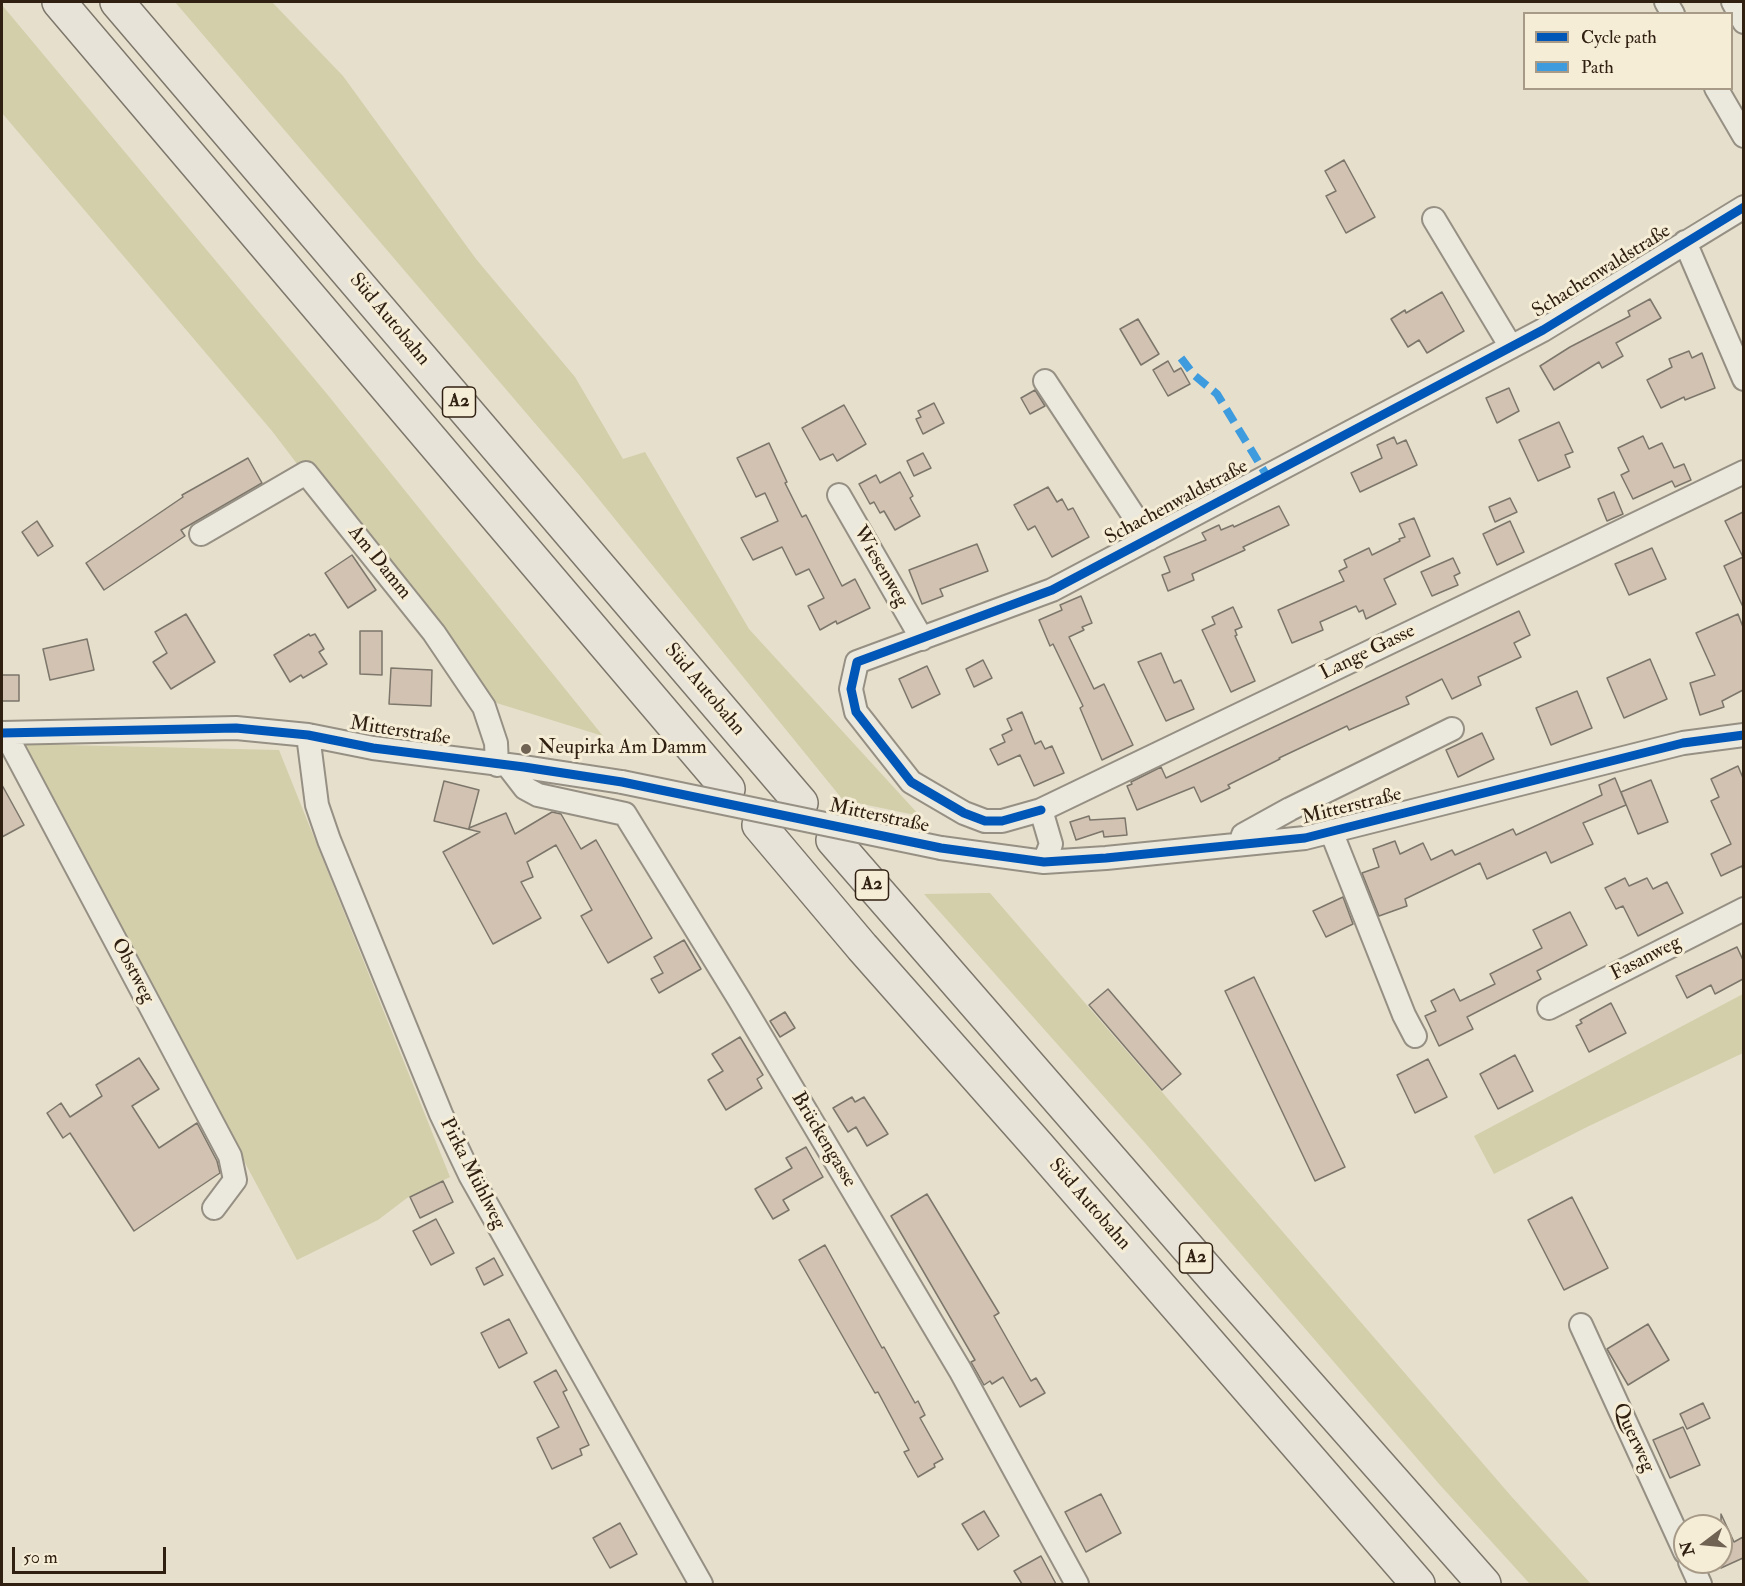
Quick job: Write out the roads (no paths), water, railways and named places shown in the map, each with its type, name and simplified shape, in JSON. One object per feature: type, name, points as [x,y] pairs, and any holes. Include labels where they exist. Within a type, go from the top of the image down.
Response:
[{"type":"highway","name":"A2","points":[[59,2],[728,789]]},
{"type":"highway","name":"Süd Autobahn","points":[[117,2],[801,803]]},
{"type":"highway","name":"Süd Autobahn","points":[[759,825],[1418,1584]]},
{"type":"highway","name":"A2","points":[[833,840],[1484,1584]]},
{"type":"street","points":[[1733,2],[1743,22]]},
{"type":"street","points":[[1717,90],[1743,136]]},
{"type":"street","name":"Schachenwaldstraße","points":[[1041,810],[1002,820],[985,821],[964,813],[911,782],[856,712],[851,689],[857,662],[1052,590],[1543,330],[1743,207]]},
{"type":"street","points":[[1434,219],[1511,347]]},
{"type":"street","points":[[1685,242],[1743,379]]},
{"type":"street","points":[[1045,381],[1149,539]]},
{"type":"street","name":"Am Damm","points":[[201,534],[306,472],[434,633],[484,706],[502,765]]},
{"type":"street","name":"Lange Gasse","points":[[1041,810],[1743,472]]},
{"type":"street","name":"Wiesenweg","points":[[839,495],[922,639]]},
{"type":"street","name":"Mitterstraße","points":[[4,733],[236,728],[308,735],[373,748],[622,782],[941,848],[1044,862],[1305,838],[1683,743],[1743,735]]},
{"type":"street","points":[[1240,844],[1243,835],[1290,809],[1452,729]]},
{"type":"street","name":"Obstweg","points":[[4,733],[230,1156],[236,1180],[214,1208]]},
{"type":"street","name":"Pirka Mühlweg","points":[[308,735],[316,805],[328,840],[441,1114],[476,1185],[701,1584]]},
{"type":"street","name":"Brückengasse","points":[[502,765],[525,788],[538,795],[625,814],[739,999],[960,1370],[1077,1584]]},
{"type":"street","points":[[1041,810],[1051,844],[1044,862]]},
{"type":"street","name":"Mitterstraße","points":[[1331,831],[1404,1015],[1415,1036]]},
{"type":"street","name":"Fasanweg","points":[[1549,1008],[1743,909]]},
{"type":"street","name":"Querweg","points":[[1581,1325],[1673,1526]]},
{"type":"place","name":"Neupirka Am Damm","points":[[526,749]]}]
